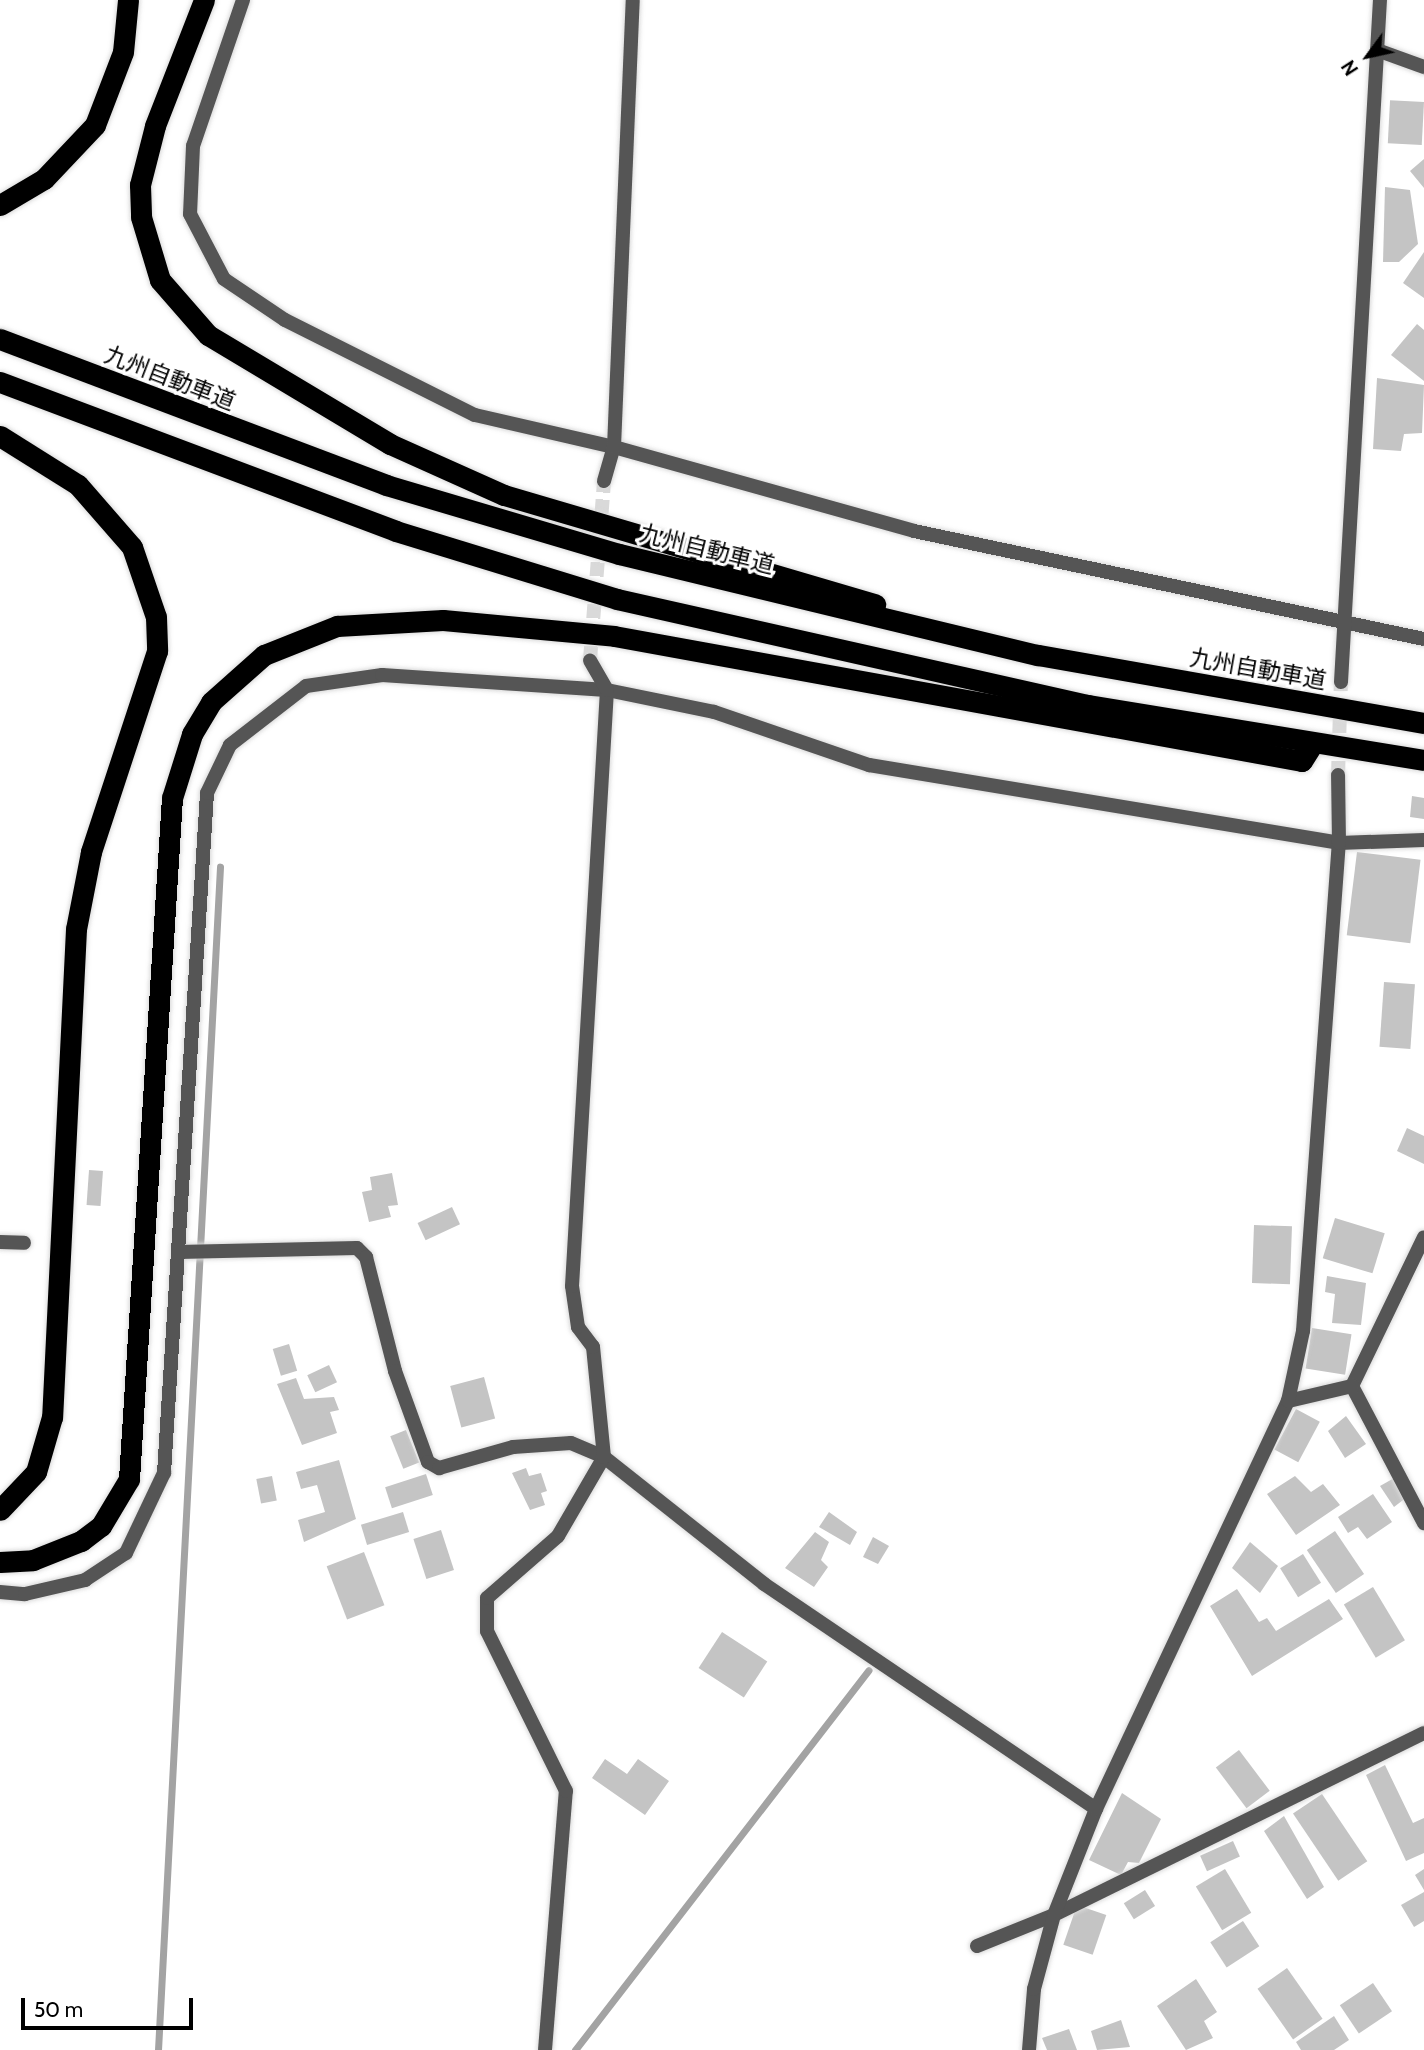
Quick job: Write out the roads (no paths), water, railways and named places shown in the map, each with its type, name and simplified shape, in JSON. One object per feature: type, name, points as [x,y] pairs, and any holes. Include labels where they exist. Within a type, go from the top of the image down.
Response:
[{"type":"highway","points":[[0,205],[44,179],[95,125],[123,51],[128,0]]},
{"type":"highway","points":[[204,0],[155,126],[140,185],[141,217],[160,280],[208,335],[390,444],[504,495],[1038,655]]},
{"type":"highway","name":"九州自動車道","points":[[0,340],[386,485],[619,554],[1038,655],[1424,723]]},
{"type":"highway","points":[[0,382],[396,531],[617,599],[809,646],[1312,745],[1424,760]]},
{"type":"highway","points":[[0,436],[78,485],[132,547],[153,606],[157,652],[91,852],[76,929],[52,1417],[36,1472],[0,1510]]},
{"type":"highway","points":[[0,1562],[33,1560],[81,1541],[101,1526],[129,1479],[172,798],[192,734],[211,702],[264,655],[337,626],[443,620],[614,636],[1302,761],[1312,745]]},
{"type":"street","points":[[243,0],[193,146],[190,214],[224,279],[285,320],[475,415],[614,447],[914,531],[1424,639]]},
{"type":"street","points":[[604,481],[614,447],[633,0]]},
{"type":"street","points":[[1341,682],[1380,0]]},
{"type":"street","points":[[1377,50],[1424,67]]},
{"type":"street","points":[[545,2050],[566,1791],[487,1631],[487,1598],[516,1566],[558,1536],[604,1457],[593,1347],[578,1327],[572,1286],[607,690],[590,660]]},
{"type":"street","points":[[0,1592],[25,1594],[85,1580],[125,1553],[147,1519],[164,1472],[207,793],[230,745],[306,687],[382,675],[607,690],[714,712],[869,765],[1339,843],[1424,840]]},
{"type":"street","points":[[1029,2050],[1034,1989],[1054,1915],[1096,1808],[1288,1401],[1303,1331],[1339,843],[1338,775]]},
{"type":"street","points":[[1352,1386],[1424,1237]]},
{"type":"street","points":[[0,1242],[24,1242]]},
{"type":"street","points":[[178,1252],[356,1248],[366,1257],[395,1371],[428,1462],[439,1468],[513,1447],[559,1444],[604,1457],[764,1584],[1096,1808]]},
{"type":"street","points":[[1288,1401],[1352,1386]]},
{"type":"street","points":[[1352,1386],[1424,1523]]},
{"type":"street","points":[[977,1946],[1054,1915],[1424,1733]]},
{"type":"waterway","points":[[158,2050],[220,867]]},
{"type":"waterway","points":[[575,2050],[869,1670]]},
{"type":"tunnel","points":[[590,660],[604,481]]},
{"type":"tunnel","points":[[1338,775],[1341,682]]}]
